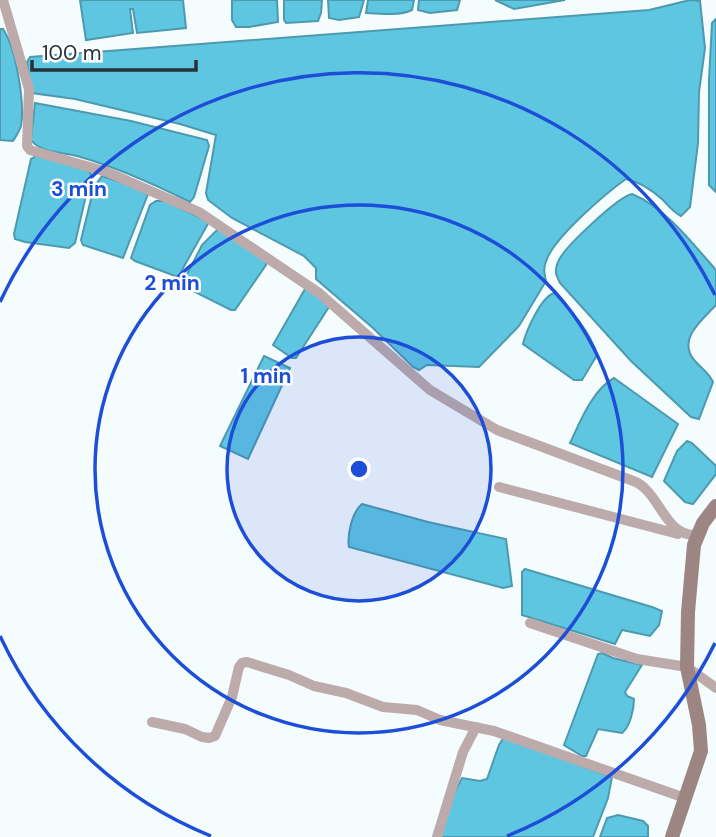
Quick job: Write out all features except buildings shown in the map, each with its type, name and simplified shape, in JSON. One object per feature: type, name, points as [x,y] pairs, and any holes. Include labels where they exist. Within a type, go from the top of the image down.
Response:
[{"type":"main road","points":[[672,837],[701,751],[702,739],[687,667],[689,600],[692,555],[697,535],[716,506]]},
{"type":"street","points":[[3,0],[29,89],[27,146],[30,150],[107,172],[199,212],[319,293],[430,390],[497,430],[636,482],[649,492],[674,529],[681,534]]},
{"type":"street","points":[[499,488],[681,534],[697,535]]},
{"type":"street","points":[[530,623],[637,659],[687,667],[716,688]]},
{"type":"street","points":[[152,722],[185,729],[202,737],[215,736],[232,697],[239,667],[247,662],[383,707],[418,710],[440,720],[476,727],[588,762],[685,798]]},
{"type":"street","points":[[438,837],[463,752],[476,727]]},
{"type":"water","points":[[80,0],[183,0],[186,28],[137,33],[133,9],[130,9],[133,33],[86,40]]},
{"type":"water","points":[[232,0],[277,0],[278,22],[236,27],[232,20]]},
{"type":"water","points":[[284,0],[322,0],[318,21],[286,23]]},
{"type":"water","points":[[328,0],[364,0],[359,17],[339,20],[329,18]]},
{"type":"water","points":[[368,0],[414,0],[412,10],[390,14],[366,13]]},
{"type":"water","points":[[419,0],[460,0],[457,10],[430,13],[418,10]]},
{"type":"water","points":[[495,0],[565,0],[514,9]]},
{"type":"water","points":[[690,0],[700,1],[705,48],[690,207],[681,216],[655,193],[626,179],[582,216],[560,239],[546,262],[546,281],[519,326],[479,367],[427,365],[419,370],[413,367],[316,279],[316,268],[304,256],[232,218],[208,200],[206,193],[216,135],[75,99],[32,93],[27,62],[30,57],[649,10]]},
{"type":"water","points":[[716,19],[716,192],[709,185],[709,80],[712,23]]},
{"type":"water","points":[[0,29],[3,29],[12,49],[20,90],[21,126],[13,141],[0,140]]},
{"type":"water","points":[[35,103],[131,121],[207,140],[209,146],[194,197],[190,202],[106,165],[40,147],[31,140]]},
{"type":"water","points":[[38,155],[87,169],[91,174],[75,243],[69,248],[15,239],[31,159]]},
{"type":"water","points":[[102,176],[148,194],[123,258],[83,245],[81,240],[94,187]]},
{"type":"water","points":[[632,194],[667,217],[716,270],[716,305],[693,331],[688,346],[695,361],[713,382],[699,419],[691,417],[631,361],[560,283],[557,275],[556,268],[562,255],[580,235],[604,213]]},
{"type":"water","points":[[156,201],[166,201],[209,222],[178,277],[131,258],[150,205]]},
{"type":"water","points":[[218,229],[266,260],[266,265],[235,310],[187,288],[183,282],[202,245]]},
{"type":"water","points":[[305,289],[310,289],[329,307],[296,358],[292,358],[273,345]]},
{"type":"water","points":[[554,293],[585,330],[597,355],[582,380],[574,380],[523,344],[539,307]]},
{"type":"water","points":[[264,356],[290,368],[248,459],[220,446]]},
{"type":"water","points":[[614,378],[678,424],[652,477],[570,443],[593,398]]},
{"type":"water","points":[[687,441],[716,466],[716,474],[693,504],[685,502],[664,481],[677,451]]},
{"type":"water","points":[[362,504],[506,539],[512,586],[503,588],[349,547],[351,524],[355,512]]},
{"type":"water","points":[[525,569],[662,611],[659,625],[650,636],[622,630],[615,644],[522,615],[522,572]]},
{"type":"water","points":[[598,654],[642,665],[625,692],[634,699],[627,727],[622,733],[598,729],[586,756],[582,756],[564,745]]},
{"type":"water","points":[[504,737],[612,777],[608,798],[593,837],[441,837],[450,801],[462,778],[480,781],[487,779]]},
{"type":"water","points":[[618,815],[643,821],[648,826],[648,837],[600,837],[607,818]]}]
